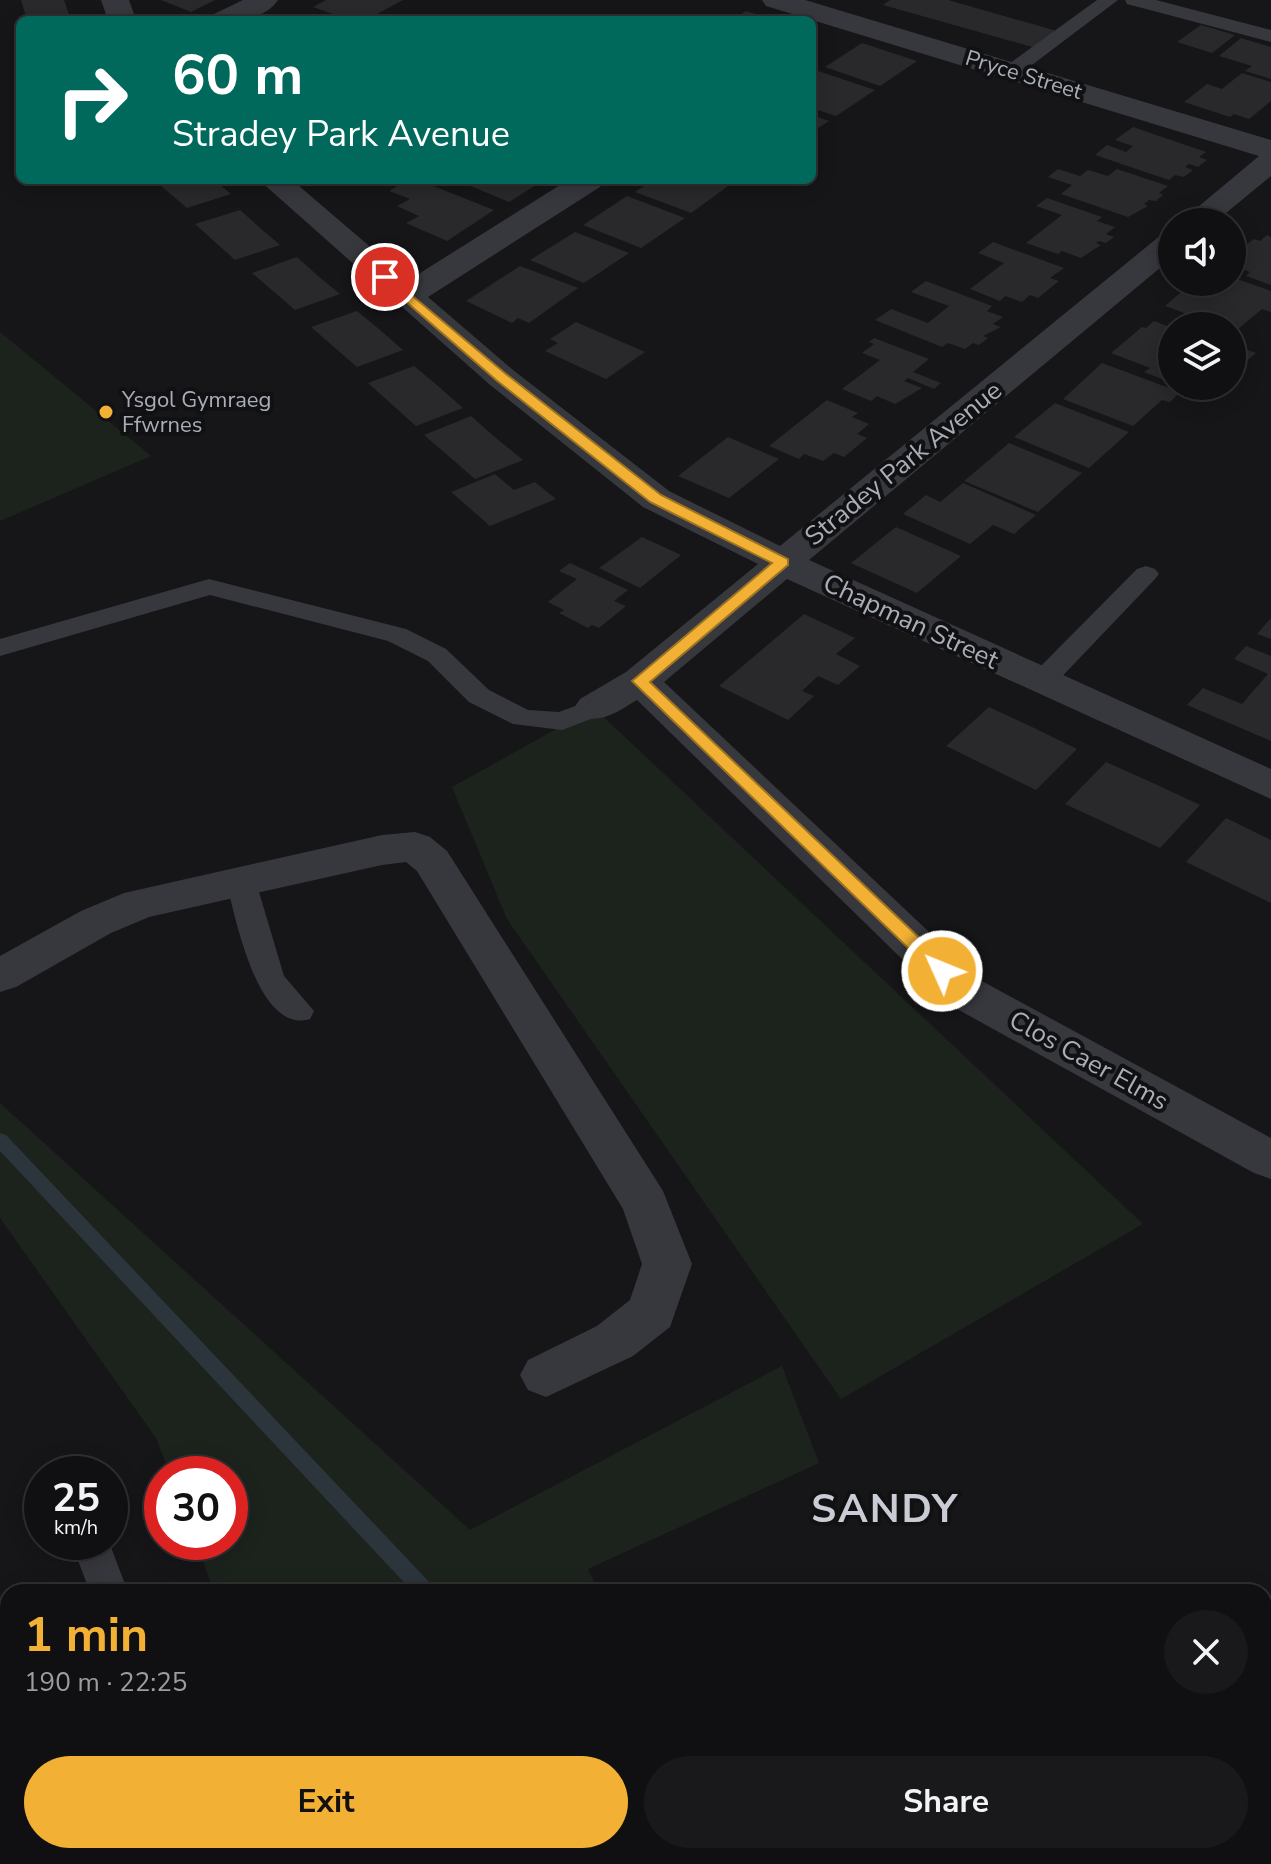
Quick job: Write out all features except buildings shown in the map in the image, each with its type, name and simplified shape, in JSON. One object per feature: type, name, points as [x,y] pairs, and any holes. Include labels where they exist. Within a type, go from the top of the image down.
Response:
[{"type":"street","points":[[232,16],[264,0]]},
{"type":"street","name":"Pryce Street","points":[[776,0],[1271,150]]},
{"type":"street","points":[[816,35],[842,19]]},
{"type":"street","points":[[1213,208],[1271,161]]},
{"type":"street","name":"Chapman Street","points":[[279,184],[580,442],[656,499],[782,562],[1271,785]]},
{"type":"street","points":[[407,296],[583,184]]},
{"type":"street","name":"Stradey Park Avenue","points":[[594,708],[640,681],[1158,253]]},
{"type":"street","name":"Clos Caer Elms","points":[[640,681],[964,992],[1271,1160]]},
{"type":"street","points":[[0,976],[96,922],[127,909],[382,850],[415,847],[432,861],[646,1205],[667,1264],[652,1312],[615,1341],[546,1375]]},
{"type":"lane","points":[[1013,70],[1109,0]]},
{"type":"lane","points":[[1134,0],[1271,36]]},
{"type":"lane","points":[[1042,681],[1146,574]]},
{"type":"lane","points":[[0,648],[209,587],[397,635],[437,655],[479,696],[523,718],[562,721],[594,708]]},
{"type":"lane","points":[[241,882],[270,981],[299,1011]]},
{"type":"lane","points":[[97,1560],[106,1584]]},
{"type":"shaded area","points":[[0,332],[151,456],[0,521]]},
{"type":"shaded area","points":[[594,708],[1143,1224],[841,1399],[507,919],[452,787]]},
{"type":"shaded area","points":[[0,1103],[470,1530],[782,1366],[819,1463],[588,1569],[595,1584],[211,1584],[202,1560],[248,1560],[248,1456],[163,1456],[156,1438],[0,1218]]},
{"type":"waterway","points":[[0,1140],[418,1584]]},
{"type":"place","name":"Ysgol Gymraeg Ffwrnes","points":[[106,412]]},
{"type":"district","name":"SANDY","points":[[885,1508]]},
{"type":"route","points":[[385,277],[580,442],[656,499],[782,562],[640,681],[942,971]]}]
